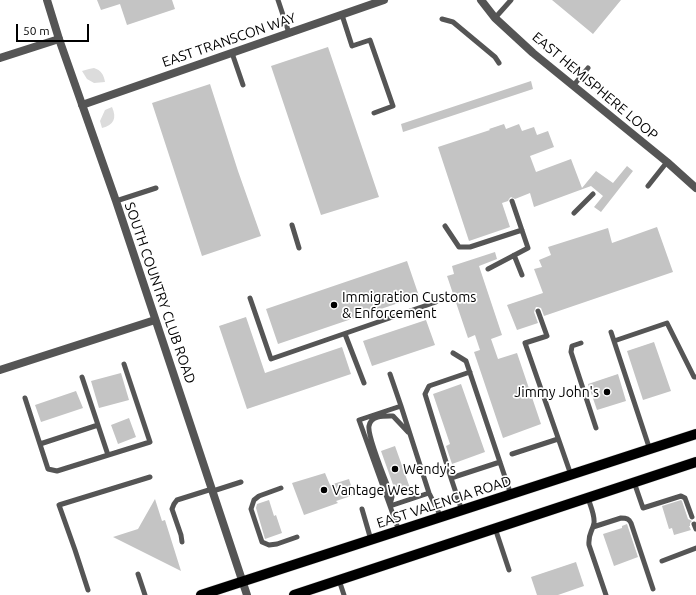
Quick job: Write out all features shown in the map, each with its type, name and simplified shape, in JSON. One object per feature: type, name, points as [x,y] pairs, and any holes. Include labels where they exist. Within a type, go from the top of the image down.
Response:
[{"type":"main road","name":"EAST VALENCIA ROAD","points":[[201,595],[696,434]]},
{"type":"main road","points":[[294,595],[634,482],[695,464]]},
{"type":"street","name":"SOUTH COUNTRY CLUB ROAD","points":[[47,0],[248,595]]},
{"type":"street","name":"EAST TRANSCON WAY","points":[[82,105],[384,0]]},
{"type":"street","name":"EAST HEMISPHERE LOOP","points":[[481,0],[495,18],[533,53],[667,162],[696,188]]},
{"type":"street","points":[[0,58],[59,39]]},
{"type":"street","points":[[0,370],[155,320]]},
{"type":"lane","points":[[278,0],[289,33]]},
{"type":"lane","points":[[495,18],[511,0]]},
{"type":"lane","points":[[342,15],[352,46],[370,40],[394,106],[374,113]]},
{"type":"lane","points":[[442,19],[453,22],[495,57],[499,63]]},
{"type":"lane","points":[[232,53],[243,85]]},
{"type":"lane","points":[[574,86],[588,68]]},
{"type":"lane","points":[[648,186],[667,162]]},
{"type":"lane","points":[[116,201],[156,188]]},
{"type":"lane","points":[[574,212],[593,194]]},
{"type":"lane","points":[[488,269],[528,248],[512,201]]},
{"type":"lane","points":[[292,225],[298,248]]},
{"type":"lane","points":[[445,226],[459,247],[470,247],[522,230]]},
{"type":"lane","points":[[514,255],[522,275]]},
{"type":"lane","points":[[250,298],[270,359],[436,302]]},
{"type":"lane","points":[[538,311],[546,336],[525,343],[571,475]]},
{"type":"lane","points":[[614,341],[667,323],[696,378]]},
{"type":"lane","points":[[611,332],[650,450]]},
{"type":"lane","points":[[345,334],[364,383]]},
{"type":"lane","points":[[581,343],[572,346],[571,352],[596,428]]},
{"type":"lane","points":[[453,353],[466,361],[511,495]]},
{"type":"lane","points":[[25,398],[48,469],[56,471],[150,442],[124,364]]},
{"type":"lane","points":[[462,511],[424,394],[430,386],[470,372]]},
{"type":"lane","points":[[390,374],[429,493],[441,517]]},
{"type":"lane","points":[[82,377],[108,455]]},
{"type":"lane","points":[[399,531],[359,420],[401,406]]},
{"type":"lane","points":[[390,506],[392,497],[370,436],[369,425],[373,420],[381,416],[393,416],[410,434]]},
{"type":"lane","points":[[40,444],[98,425]]},
{"type":"lane","points":[[512,454],[558,439]]},
{"type":"lane","points":[[451,478],[500,462]]},
{"type":"lane","points":[[88,590],[59,505],[150,477]]},
{"type":"lane","points":[[182,542],[172,509],[177,500],[241,482]]},
{"type":"lane","points":[[634,482],[643,508],[681,496],[685,498],[692,517]]},
{"type":"lane","points":[[281,488],[259,496],[254,500],[251,509],[262,542],[269,545],[297,537]]},
{"type":"lane","points":[[390,506],[429,493]]},
{"type":"lane","points":[[588,498],[594,517],[593,527],[588,539],[589,545],[606,595]]},
{"type":"lane","points":[[362,509],[371,540]]},
{"type":"lane","points":[[593,527],[621,518],[629,520],[653,589]]},
{"type":"lane","points":[[495,528],[509,570]]},
{"type":"lane","points":[[662,561],[696,548]]},
{"type":"lane","points":[[138,574],[146,595]]},
{"type":"lane","points":[[339,580],[344,595]]},
{"type":"shaded area","points":[[94,68],[102,73],[105,82],[94,83],[87,79],[82,71]]},
{"type":"shaded area","points":[[112,107],[114,118],[112,123],[102,128],[100,121],[105,110]]},
{"type":"building","points":[[97,0],[172,0],[175,9],[127,25],[120,4],[101,10]]},
{"type":"building","points":[[552,0],[621,0],[593,34]]},
{"type":"building","points":[[328,47],[379,197],[321,215],[271,66]]},
{"type":"building","points":[[531,81],[533,89],[403,132],[401,124]]},
{"type":"building","points":[[210,84],[261,236],[202,256],[152,103]]},
{"type":"building","points":[[504,124],[506,129],[519,124],[522,131],[534,127],[537,135],[548,131],[554,147],[530,156],[536,172],[571,159],[582,188],[596,171],[613,183],[627,166],[633,171],[601,212],[594,207],[603,196],[591,186],[534,207],[530,193],[515,199],[511,197],[508,201],[502,203],[510,227],[469,241],[438,147]]},
{"type":"building","points":[[657,227],[673,272],[544,316],[541,308],[536,307],[534,312],[538,323],[517,330],[507,305],[543,293],[534,269],[542,267],[539,260],[551,255],[548,247],[608,228],[612,243]]},
{"type":"building","points":[[495,252],[497,259],[479,266],[502,335],[491,339],[498,359],[517,353],[541,424],[503,438],[474,352],[480,350],[475,335],[468,338],[447,276],[454,274],[452,266]]},
{"type":"building","name":"Immigration Customs & Enforcement","points":[[407,261],[419,296],[278,344],[266,309]]},
{"type":"building","points":[[246,317],[265,373],[342,347],[351,374],[247,409],[219,326]]},
{"type":"building","points":[[426,320],[435,345],[372,366],[363,341]]},
{"type":"building","points":[[654,342],[671,391],[643,400],[627,351]]},
{"type":"building","points":[[121,373],[129,400],[99,408],[91,381]]},
{"type":"building","name":"Jimmy John's","points":[[618,374],[626,401],[597,410],[588,384]]},
{"type":"building","points":[[461,384],[485,452],[452,464],[446,446],[450,444],[433,394]]},
{"type":"building","points":[[76,391],[83,408],[41,422],[35,405]]},
{"type":"building","points":[[129,418],[136,437],[118,444],[111,425]]},
{"type":"building","name":"Wendy's","points":[[395,446],[410,488],[396,493],[381,451]]},
{"type":"building","name":"Vantage West","points":[[325,473],[330,485],[349,479],[354,495],[336,501],[338,503],[304,515],[292,483]]},
{"type":"building","points":[[155,499],[162,521],[165,520],[181,571],[113,537],[138,529]]},
{"type":"building","points":[[269,500],[274,516],[276,515],[282,533],[265,539],[256,508],[257,504]]},
{"type":"building","points":[[681,500],[688,519],[692,521],[689,526],[691,530],[674,535],[672,528],[669,529],[662,506]]},
{"type":"building","points":[[627,524],[638,557],[614,566],[603,534],[622,528],[622,526]]},
{"type":"building","points":[[576,562],[584,586],[558,595],[537,595],[531,577]]},
{"type":"place","name":"Immigration Customs & Enforcement","points":[[334,305]]},
{"type":"place","name":"Jimmy John's","points":[[607,392]]},
{"type":"place","name":"Wendy's","points":[[395,469]]},
{"type":"place","name":"Vantage West","points":[[324,490]]}]
